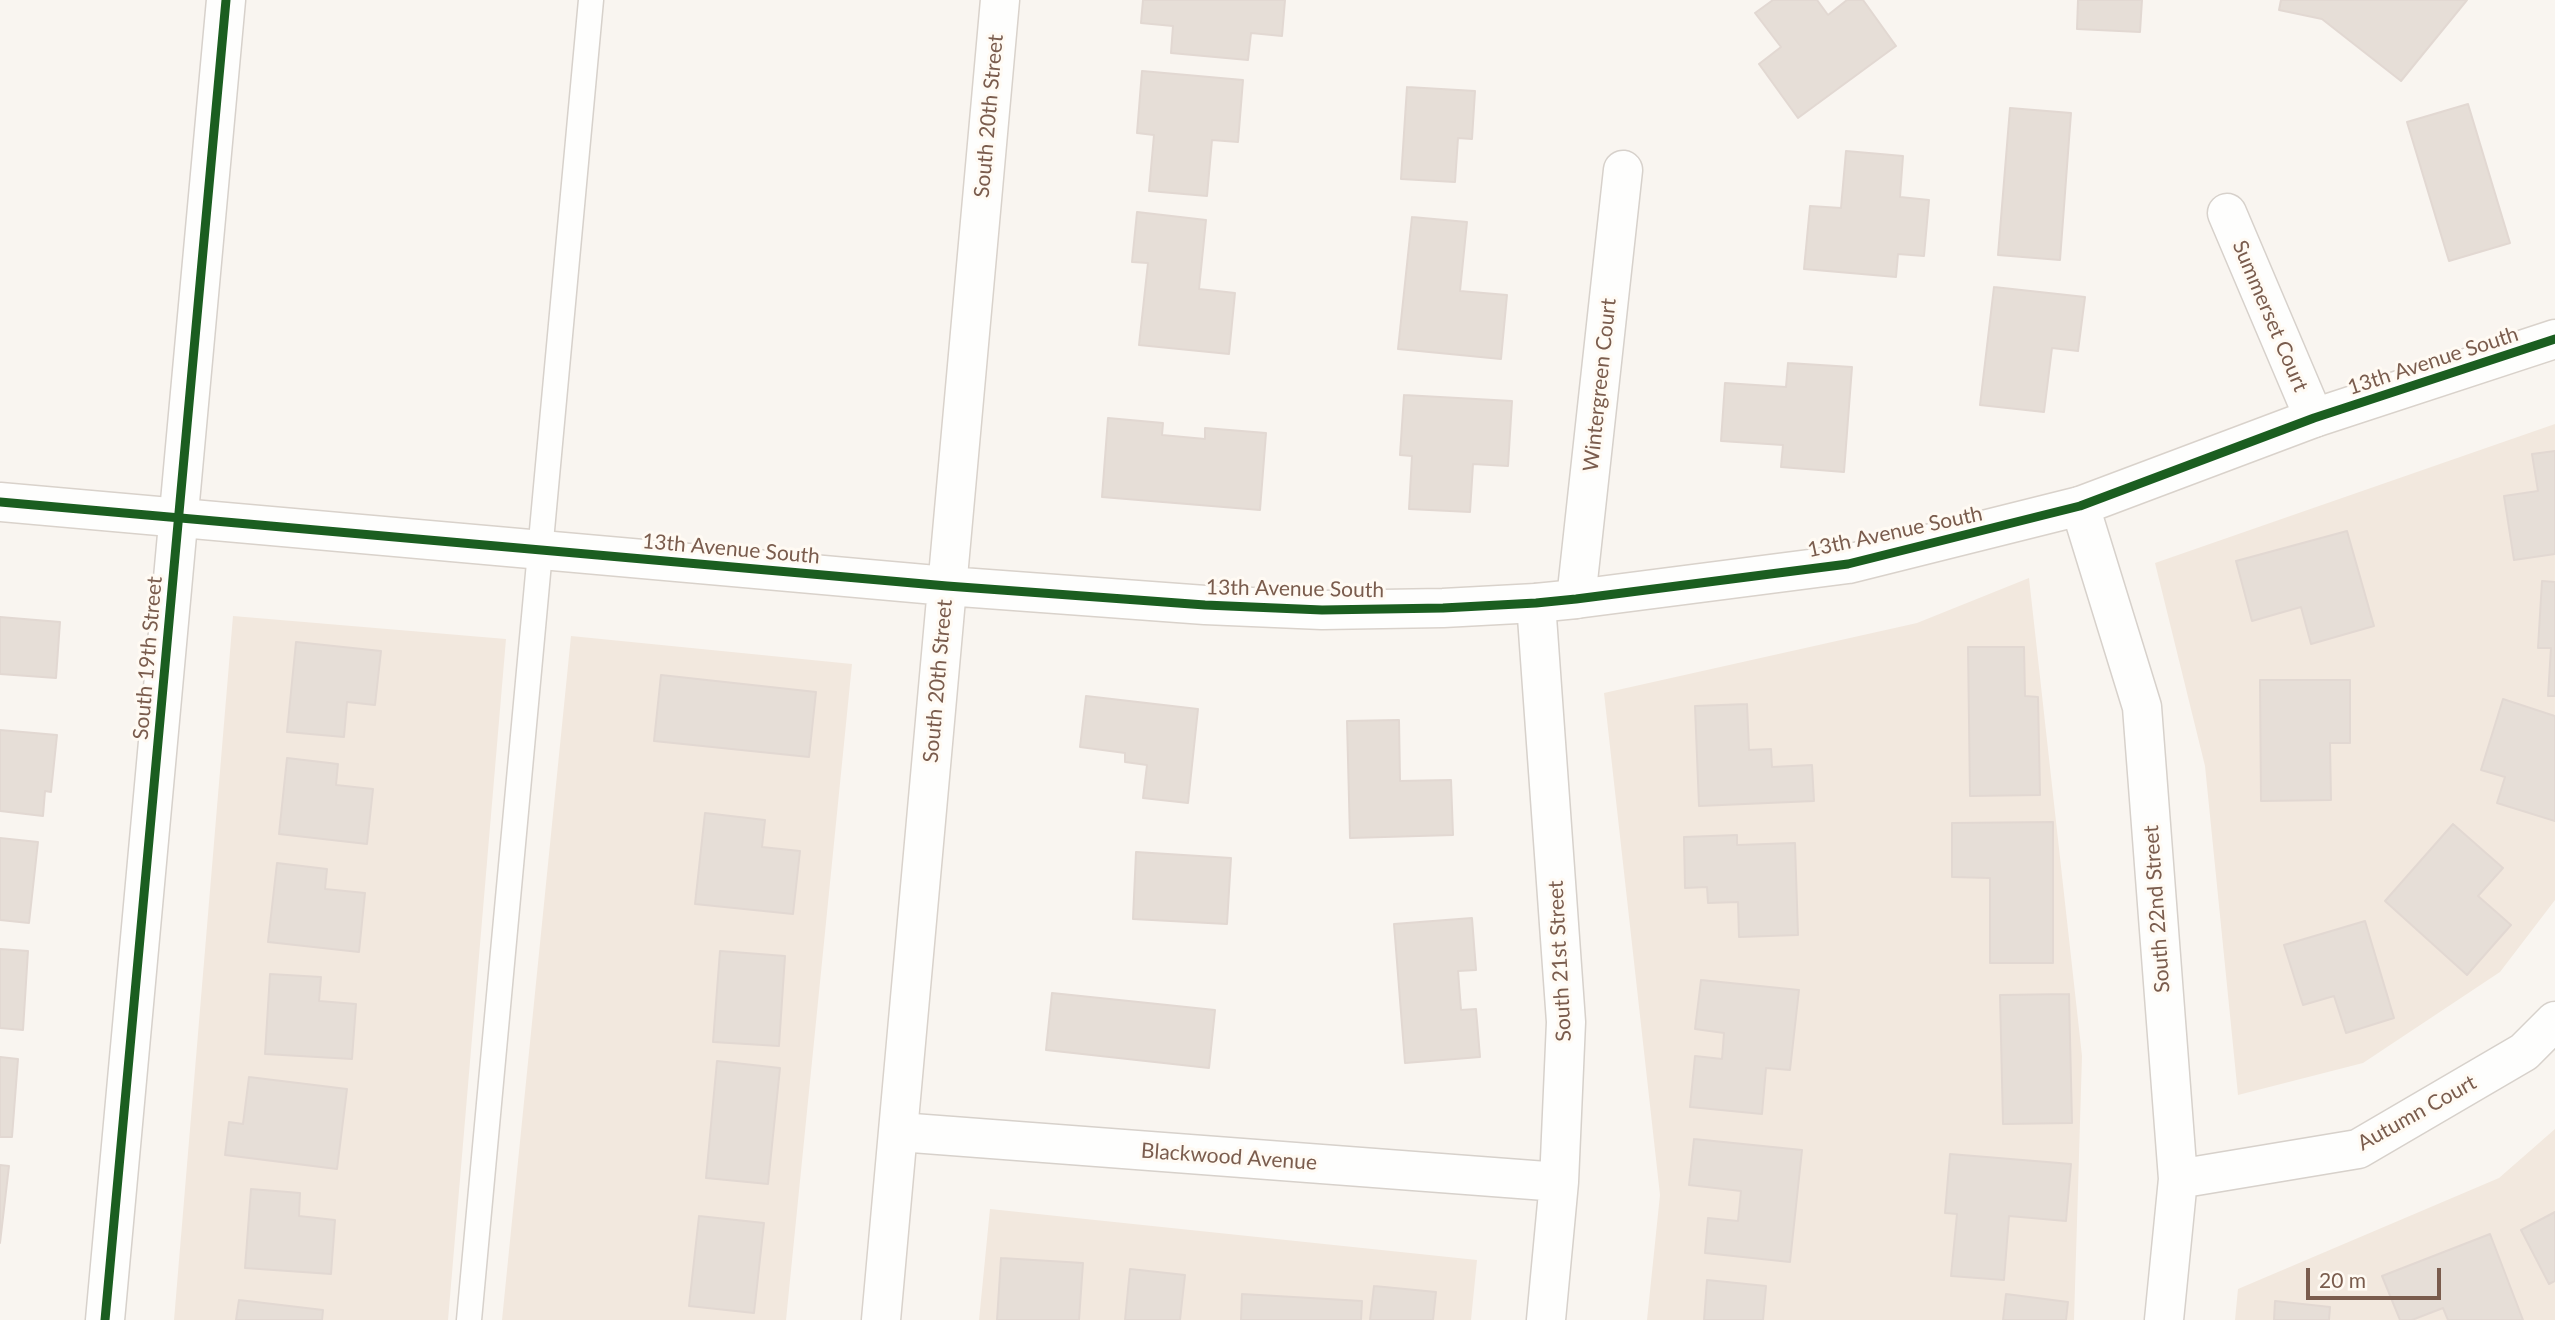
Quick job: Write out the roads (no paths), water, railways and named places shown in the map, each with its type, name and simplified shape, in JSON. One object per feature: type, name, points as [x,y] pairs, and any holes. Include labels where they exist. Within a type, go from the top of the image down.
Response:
[{"type":"street","name":"South 19th Street","points":[[104,1320],[226,0]]},
{"type":"street","name":"South 20th Street","points":[[881,1320],[1000,0]]},
{"type":"street","name":"Wintergreen Court","points":[[1576,600],[1623,170]]},
{"type":"street","name":"Summerset Court","points":[[2227,213],[2314,418]]},
{"type":"street","name":"13th Avenue South","points":[[0,502],[947,586],[1205,605],[1322,610],[1536,603],[1848,564],[2080,506],[2314,418],[2555,339]]},
{"type":"street","name":"South 22nd Street","points":[[2080,506],[2142,707],[2178,1179],[2164,1320]]},
{"type":"street","name":"South 21st Street","points":[[1536,603],[1566,1022],[1559,1182],[1545,1320]]},
{"type":"street","name":"Autumn Court","points":[[2178,1179],[2358,1150],[2524,1052],[2555,1021]]},
{"type":"street","name":"Blackwood Avenue","points":[[899,1132],[1559,1182]]},
{"type":"lane","points":[[469,1320],[591,0]]}]
